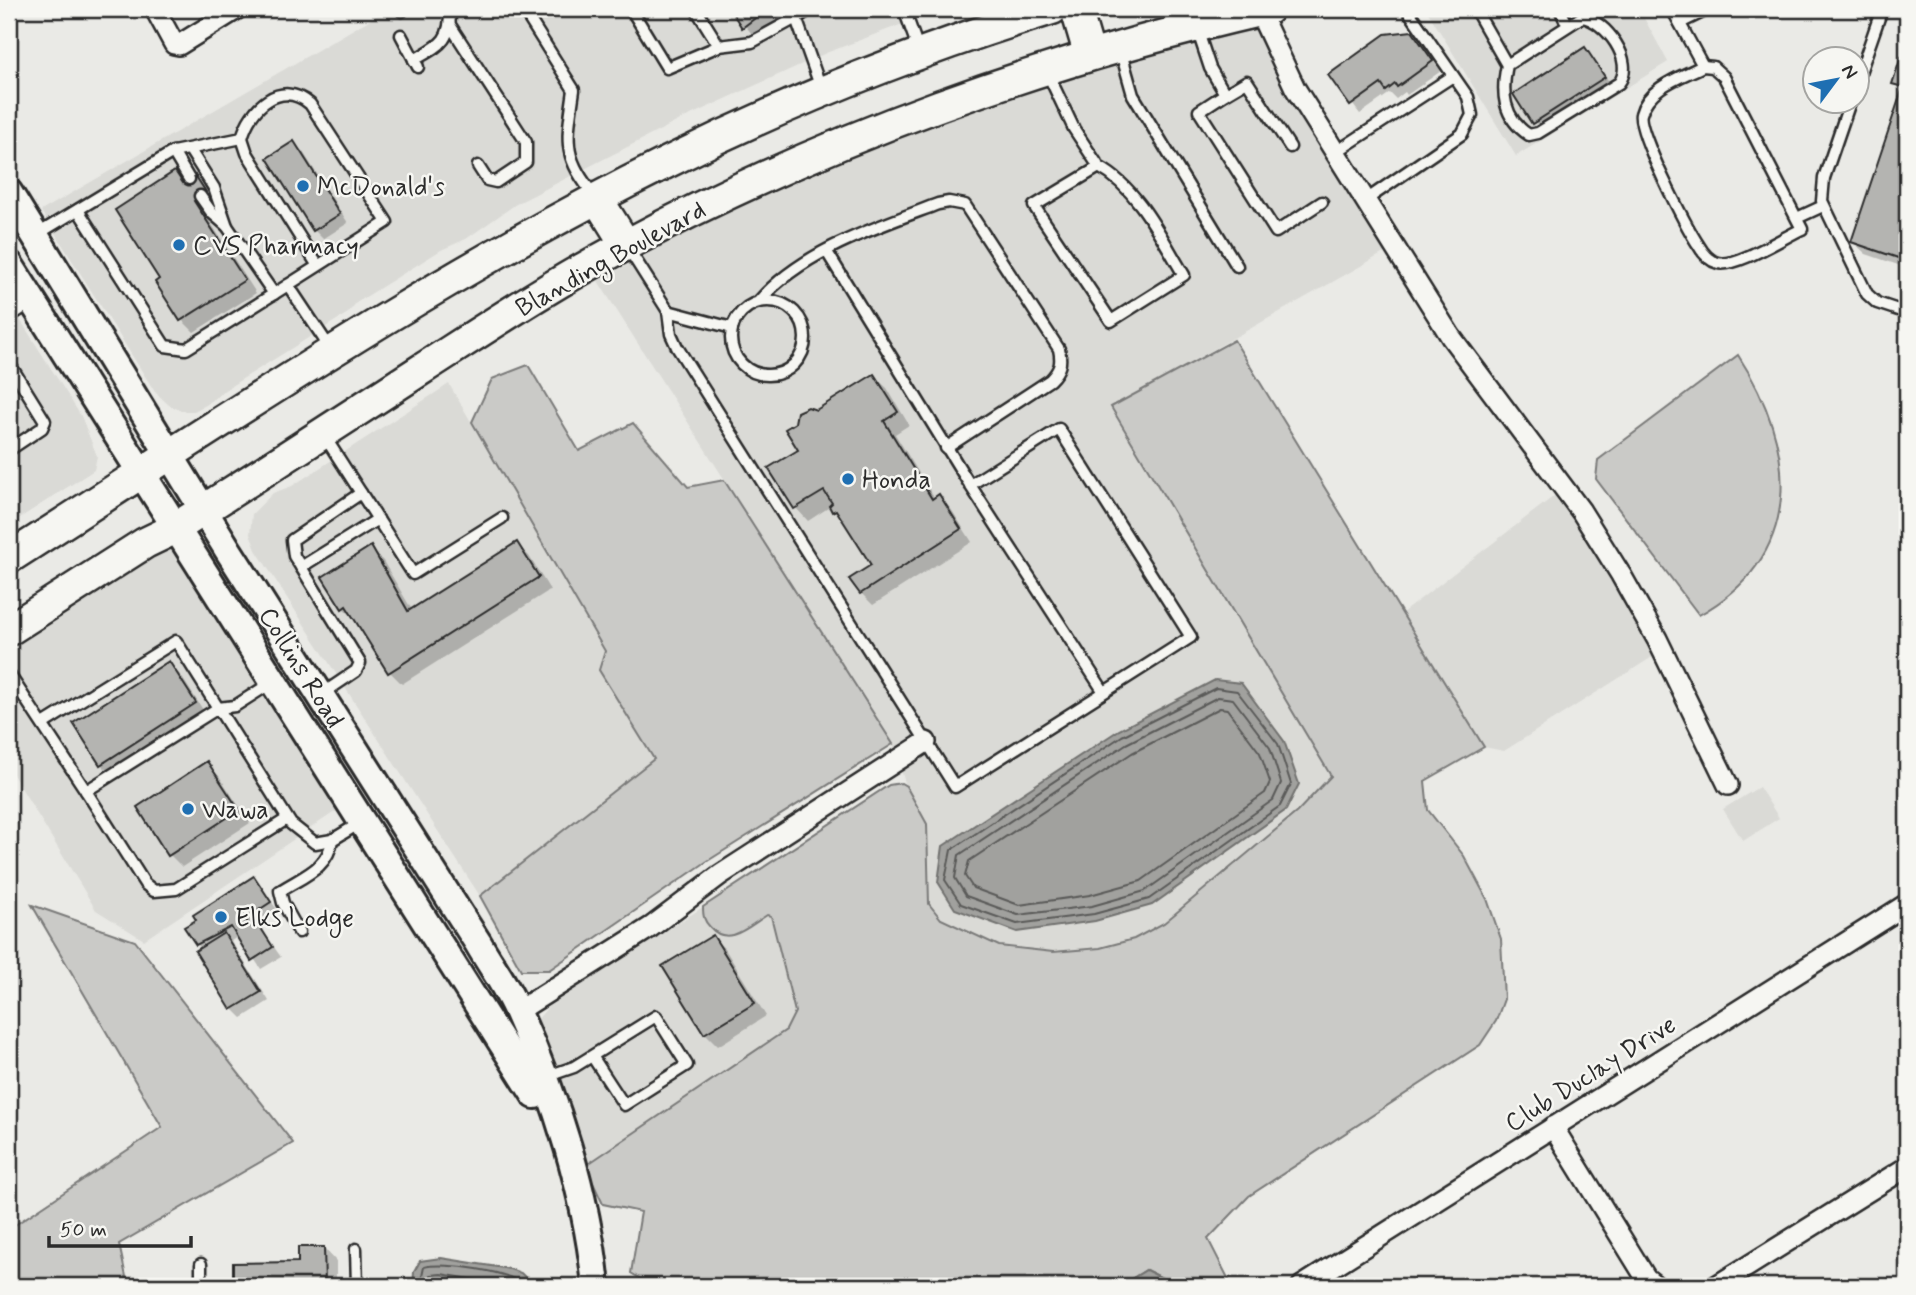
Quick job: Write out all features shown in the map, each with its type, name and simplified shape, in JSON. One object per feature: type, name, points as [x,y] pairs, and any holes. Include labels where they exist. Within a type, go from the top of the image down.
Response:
[{"type":"main road","points":[[11,550],[170,456],[495,255],[665,163],[823,92],[920,53],[1052,9]]},
{"type":"main road","points":[[1076,9],[1089,53]]},
{"type":"main road","name":"Blanding Boulevard","points":[[9,629],[145,543],[174,529],[558,283],[626,244],[841,143],[957,97],[1089,53],[1264,10]]},
{"type":"main road","points":[[598,200],[626,244]]},
{"type":"street","points":[[155,9],[174,44],[179,45],[237,9]]},
{"type":"street","points":[[1264,10],[1296,88],[1451,337],[1580,511],[1621,575],[1657,639],[1728,785]]},
{"type":"street","name":"Collins Road","points":[[9,192],[170,456],[478,943],[518,1011],[569,1154],[587,1222],[596,1286]]},
{"type":"street","name":"Collins Road","points":[[10,269],[360,823],[510,1050],[569,1154]]},
{"type":"street","points":[[518,1011],[651,927],[720,875],[926,742]]},
{"type":"street","name":"Club Duclay Drive","points":[[1302,1286],[1907,904]]},
{"type":"street","points":[[1553,1127],[1646,1278],[1656,1286]]},
{"type":"street","points":[[1716,1286],[1907,1167]]},
{"type":"lane","points":[[401,35],[416,63],[443,43],[450,25],[450,9]]},
{"type":"lane","points":[[523,9],[574,90],[566,143],[578,176],[598,200]]},
{"type":"lane","points":[[631,9],[667,68],[719,46],[752,42],[811,9]]},
{"type":"lane","points":[[696,9],[719,46]]},
{"type":"lane","points":[[904,9],[920,53]]},
{"type":"lane","points":[[1366,200],[1467,129],[1472,107],[1407,9]]},
{"type":"lane","points":[[1475,9],[1507,65],[1503,97],[1523,130],[1530,135],[1538,133],[1622,80],[1624,70],[1621,57],[1605,29],[1586,18],[1567,24],[1507,65]]},
{"type":"lane","points":[[1560,9],[1567,24]]},
{"type":"lane","points":[[1672,9],[1703,66]]},
{"type":"lane","points":[[1680,23],[1709,9]]},
{"type":"lane","points":[[1870,46],[1882,9]]},
{"type":"lane","points":[[796,18],[823,92]]},
{"type":"lane","points":[[450,25],[526,142],[526,162],[496,182],[487,180],[478,166]]},
{"type":"lane","points":[[1196,25],[1210,68],[1225,94]]},
{"type":"lane","points":[[1119,46],[1133,95],[1237,266]]},
{"type":"lane","points":[[1703,66],[1713,67],[1724,77],[1802,229],[1727,264],[1712,261],[1698,246],[1647,143],[1639,118],[1645,104],[1657,91],[1703,66]]},
{"type":"lane","points":[[1045,68],[1074,129],[1099,167],[1116,176],[1137,202],[1184,275],[1111,321],[1034,206],[1099,167]]},
{"type":"lane","points":[[1336,152],[1453,76]]},
{"type":"lane","points":[[1290,147],[1247,81],[1199,111],[1276,232],[1322,202]]},
{"type":"lane","points":[[78,209],[165,346],[186,349],[274,294],[288,285],[318,266],[387,222],[333,136],[303,98],[286,94],[262,103],[250,117],[242,138],[247,153],[318,266]]},
{"type":"lane","points":[[1845,116],[1824,178],[1823,206],[1867,294],[1877,303],[1907,313]]},
{"type":"lane","points":[[35,236],[173,152],[242,138]]},
{"type":"lane","points":[[190,150],[214,188],[227,226],[274,294]]},
{"type":"lane","points":[[173,152],[189,179]]},
{"type":"lane","points":[[201,196],[212,214],[227,226]]},
{"type":"lane","points":[[759,301],[781,303],[799,317],[805,336],[801,355],[795,364],[778,374],[768,375],[748,370],[734,354],[730,344],[732,328],[740,313],[759,301],[792,272],[827,252],[937,204],[949,202],[965,205],[1059,349],[1059,372],[946,448]]},
{"type":"lane","points":[[1797,219],[1823,206]]},
{"type":"lane","points":[[626,244],[668,311],[671,334],[677,347],[955,787],[1191,637],[1059,429],[970,485]]},
{"type":"lane","points":[[827,252],[946,448],[1104,692]]},
{"type":"lane","points":[[288,285],[333,353]]},
{"type":"lane","points":[[9,317],[33,302]]},
{"type":"lane","points":[[668,311],[732,328]]},
{"type":"lane","points":[[9,363],[45,421],[43,428],[9,450]]},
{"type":"lane","points":[[323,433],[413,574],[502,518]]},
{"type":"lane","points":[[320,695],[356,671],[360,663],[357,653],[294,556],[292,540],[361,494]]},
{"type":"lane","points":[[301,567],[378,519]]},
{"type":"lane","points":[[43,724],[176,641],[287,818],[315,844],[332,840],[360,823]]},
{"type":"lane","points":[[9,674],[145,884],[154,891],[176,889],[287,818]]},
{"type":"lane","points":[[86,792],[218,708],[235,706],[272,683]]},
{"type":"lane","points":[[299,932],[283,903],[280,891],[324,863],[330,856],[332,840]]},
{"type":"lane","points":[[543,1078],[573,1067],[656,1016],[687,1065],[624,1105],[592,1056]]},
{"type":"lane","points":[[356,1249],[357,1286]]},
{"type":"lane","points":[[201,1264],[201,1286]]},
{"type":"shaded area","points":[[388,9],[942,9],[826,53],[684,118],[516,204],[466,239],[441,250],[356,303],[348,313],[231,386],[206,405],[194,411],[182,411],[169,405],[155,392],[41,211]]},
{"type":"shaded area","points":[[1426,9],[1639,9],[1668,62],[1516,156]]},
{"type":"shaded area","points":[[1255,23],[1389,250],[1112,407],[1331,776],[1297,812],[1236,865],[1164,923],[1134,939],[1100,948],[1053,952],[999,946],[941,919],[929,904],[927,824],[906,786],[893,744],[598,281],[738,205],[912,131],[1151,50]]},
{"type":"shaded area","points":[[9,302],[81,416],[97,456],[94,470],[9,525]]},
{"type":"shaded area","points":[[1234,340],[1484,747],[1425,781],[1428,810],[1464,856],[1487,899],[1501,939],[1504,999],[1496,1021],[1480,1045],[1249,1196],[1208,1239],[1232,1286],[1178,1286],[1146,1270],[1120,1286],[652,1286],[631,1273],[641,1212],[603,1204],[585,1166],[786,1030],[795,1012],[771,916],[767,915],[738,933],[724,936],[706,923],[703,907],[889,785],[901,783],[906,786],[927,824],[929,904],[941,919],[999,946],[1053,952],[1100,948],[1134,939],[1164,923],[1297,812],[1331,776],[1111,407]]},
{"type":"shaded area","points":[[1738,355],[1758,390],[1772,426],[1780,461],[1781,497],[1774,530],[1759,562],[1734,590],[1699,615],[1596,479],[1598,460]]},
{"type":"shaded area","points":[[528,365],[579,451],[633,423],[688,487],[724,480],[893,744],[706,862],[549,970],[521,970],[480,896],[654,759],[599,670],[605,651],[472,422],[492,379]]},
{"type":"shaded area","points":[[449,384],[605,651],[599,671],[655,760],[480,896],[256,550],[250,534],[252,514],[273,493],[292,486]]},
{"type":"shaded area","points":[[1558,493],[1657,654],[1504,751],[1484,747],[1402,613]]},
{"type":"shaded area","points":[[172,539],[342,807],[144,940],[96,910],[9,768],[9,644]]},
{"type":"shaded area","points":[[1759,787],[1779,818],[1743,841],[1723,809]]},
{"type":"shaded area","points":[[32,905],[135,941],[293,1143],[119,1244],[128,1286],[9,1286],[9,1229],[162,1127]]},
{"type":"shaded area","points":[[703,907],[703,916],[722,937],[730,937],[767,915],[771,916],[795,1012],[793,1021],[786,1030],[585,1166],[537,1038],[536,1021],[548,1007]]},
{"type":"water","points":[[1215,680],[1241,683],[1284,741],[1299,784],[1286,810],[1152,905],[1095,921],[1017,932],[955,909],[938,882],[943,846],[1119,730]]},
{"type":"water","points":[[441,1258],[510,1269],[521,1273],[534,1286],[413,1286],[414,1272],[420,1261]]},
{"type":"water","points":[[1146,1270],[1178,1286],[1120,1286]]},
{"type":"building","points":[[730,9],[767,9],[742,28]]},
{"type":"building","points":[[1412,31],[1433,61],[1397,87],[1395,84],[1386,91],[1381,84],[1350,106],[1328,75],[1385,34]]},
{"type":"building","points":[[1585,47],[1605,77],[1532,124],[1513,94]]},
{"type":"building","points":[[1901,57],[1907,60],[1907,261],[1851,242],[1903,87],[1892,84]]},
{"type":"building","name":"McDonald's","points":[[294,141],[340,214],[313,231],[267,158]]},
{"type":"building","name":"CVS Pharmacy","points":[[175,171],[183,183],[195,175],[206,192],[194,201],[245,280],[180,321],[155,282],[159,279],[115,210]]},
{"type":"building","name":"Honda","points":[[874,374],[898,412],[884,421],[932,499],[939,494],[961,529],[860,594],[849,579],[871,565],[836,510],[832,512],[829,506],[832,503],[824,491],[794,509],[768,468],[798,450],[785,429],[795,423],[797,412],[808,407],[816,410]]},
{"type":"building","points":[[517,542],[539,577],[388,673],[346,606],[342,609],[322,577],[371,546],[408,611]]},
{"type":"building","points":[[169,661],[196,703],[100,765],[73,723]]},
{"type":"building","name":"Wawa","points":[[207,761],[239,810],[168,856],[137,807]]},
{"type":"building","name":"Elks Lodge","points":[[254,876],[271,902],[245,919],[250,926],[257,922],[273,947],[251,961],[231,927],[196,945],[184,927],[196,920],[193,915]]},
{"type":"building","points":[[224,933],[261,992],[231,1010],[195,951]]},
{"type":"building","points":[[713,935],[755,1003],[704,1034],[662,966]]},
{"type":"building","points":[[298,1247],[324,1247],[325,1284],[343,1286],[233,1286],[233,1263],[298,1262]]},
{"type":"place","name":"McDonald's","points":[[303,186]]},
{"type":"place","name":"CVS Pharmacy","points":[[179,245]]},
{"type":"place","name":"Honda","points":[[848,479]]},
{"type":"place","name":"Wawa","points":[[188,809]]},
{"type":"place","name":"Elks Lodge","points":[[221,917]]}]
